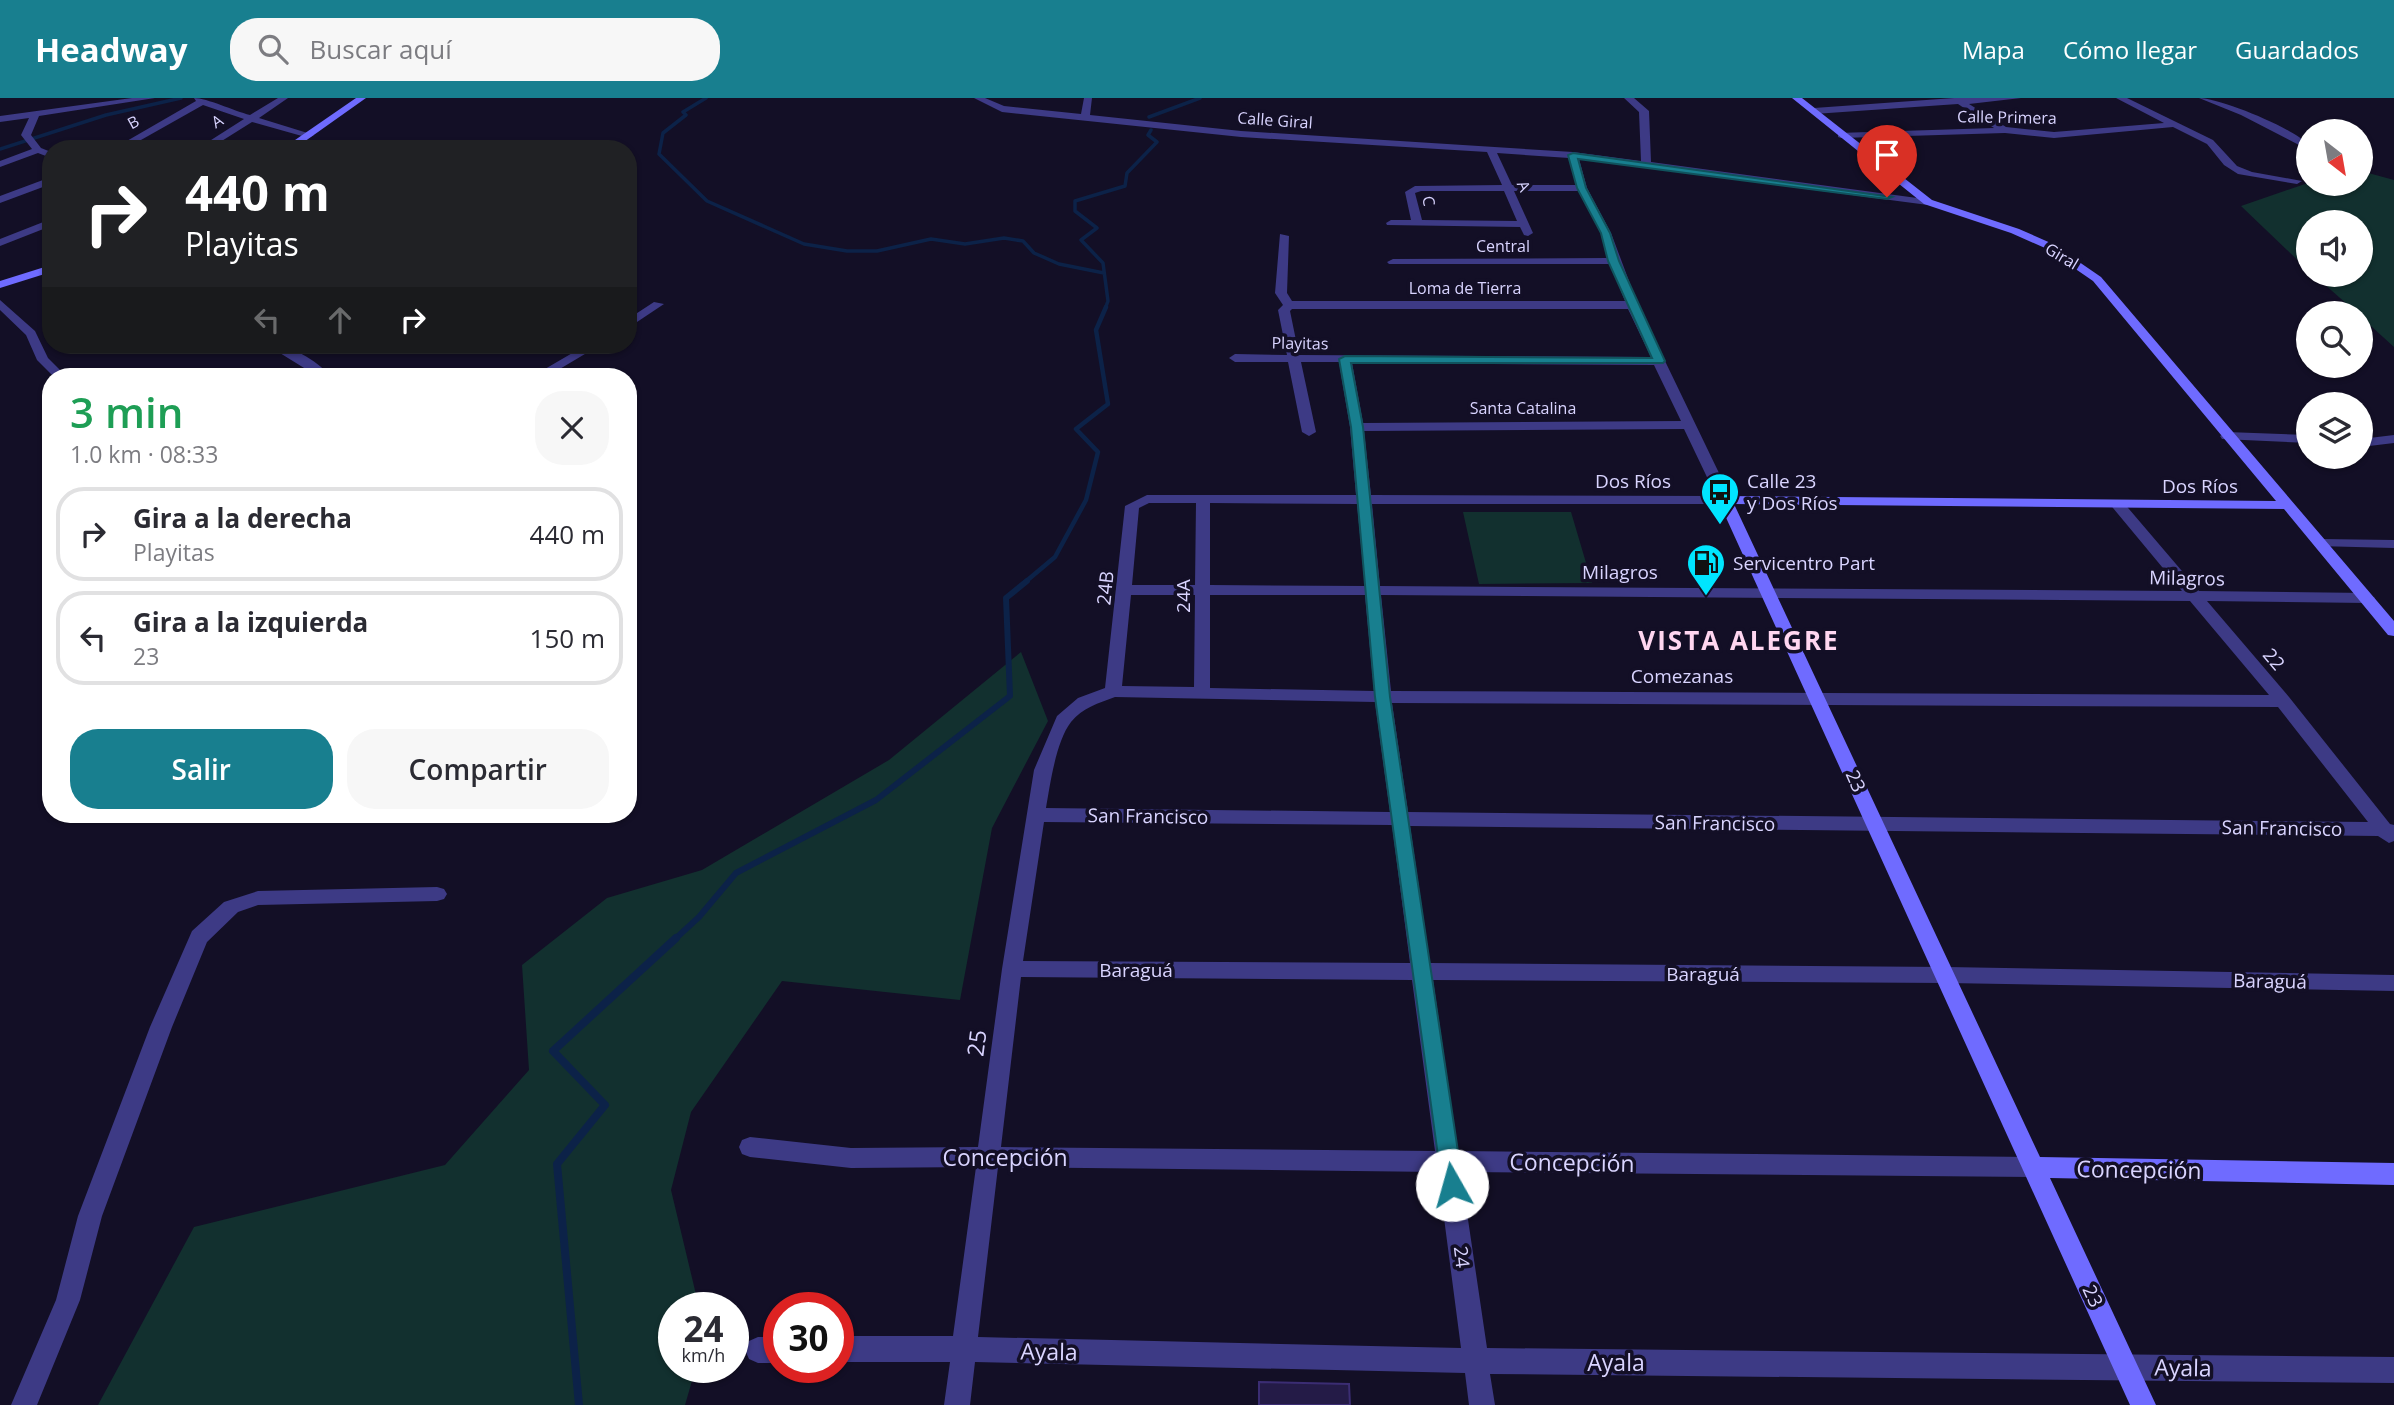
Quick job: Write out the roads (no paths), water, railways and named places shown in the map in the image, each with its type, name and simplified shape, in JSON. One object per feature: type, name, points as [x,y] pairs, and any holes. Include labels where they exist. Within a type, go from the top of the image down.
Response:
[{"type":"street","points":[[0,119],[151,98]]},
{"type":"street","name":"A","points":[[217,140],[284,98]]},
{"type":"street","points":[[301,140],[362,98]]},
{"type":"street","name":"Calle Giral","points":[[978,98],[1002,109],[1241,134],[1573,155]]},
{"type":"street","points":[[1085,117],[1088,98]]},
{"type":"street","points":[[1628,98],[1644,111],[1646,165]]},
{"type":"street","points":[[1796,98],[1928,202]]},
{"type":"street","points":[[1814,111],[2017,98]]},
{"type":"street","points":[[2120,98],[2210,142],[2220,151],[2228,165],[2239,170],[2296,181]]},
{"type":"street","points":[[2203,98],[2244,113],[2296,140]]},
{"type":"street","points":[[199,100],[309,135]]},
{"type":"street","name":"B","points":[[133,140],[199,100]]},
{"type":"street","points":[[1957,100],[2005,130]]},
{"type":"street","points":[[35,114],[26,135],[42,152]]},
{"type":"street","name":"Calle Primera","points":[[1841,135],[2005,130],[2054,135],[2171,125]]},
{"type":"street","points":[[0,164],[38,150]]},
{"type":"street","name":"A","points":[[1418,223],[1526,229],[1491,150]]},
{"type":"street","name":"Giral","points":[[1573,155],[1928,202],[2015,231],[2072,260],[2097,279],[2394,631]]},
{"type":"street","name":"23","points":[[1573,155],[1582,188],[1605,233],[1632,305],[1818,697],[2143,1405]]},
{"type":"street","points":[[0,200],[42,184]]},
{"type":"street","name":"C","points":[[1418,223],[1410,192],[1419,188],[1507,188]]},
{"type":"street","points":[[1507,188],[1582,188]]},
{"type":"street","points":[[1391,223],[1418,223]]},
{"type":"street","points":[[0,243],[42,226]]},
{"type":"street","points":[[1284,236],[1281,293],[1293,304],[1284,310],[1309,432]]},
{"type":"street","name":"Central","points":[[1393,262],[1614,261]]},
{"type":"street","points":[[0,285],[42,271]]},
{"type":"street","points":[[0,303],[31,334],[43,360],[52,368]]},
{"type":"street","points":[[637,318],[659,303]]},
{"type":"street","name":"Loma de Tierra","points":[[1293,304],[1632,305]]},
{"type":"street","points":[[290,354],[315,368]]},
{"type":"street","points":[[554,368],[578,354]]},
{"type":"street","name":"Playitas","points":[[1235,358],[1659,361]]},
{"type":"street","name":"24","points":[[1345,359],[1357,427],[1383,697],[1424,972],[1482,1405]]},
{"type":"street","name":"Santa Catalina","points":[[1357,427],[1690,425]]},
{"type":"street","points":[[2227,436],[2296,439]]},
{"type":"street","points":[[2373,442],[2394,439]]},
{"type":"street","name":"Dos Ríos","points":[[1147,499],[1363,498],[2287,505]]},
{"type":"street","name":"24B","points":[[1113,691],[1132,506],[1147,499]]},
{"type":"street","name":"24A","points":[[1202,693],[1203,499]]},
{"type":"street","name":"22","points":[[2118,505],[2283,701],[2390,835]]},
{"type":"street","points":[[2322,543],[2394,544]]},
{"type":"street","name":"Milagros","points":[[1125,590],[1768,591],[2367,598]]},
{"type":"street","name":"Comezanas","points":[[1084,702],[1113,691],[1383,697],[2283,701]]},
{"type":"street","name":"25","points":[[957,1405],[1012,969],[1035,814],[1043,770],[1063,720],[1084,702]]},
{"type":"street","name":"San Francisco","points":[[1035,814],[1875,824],[2390,835]]},
{"type":"street","points":[[24,1405],[68,1300],[90,1216],[161,1027],[200,937],[230,907],[258,898],[437,894]]},
{"type":"street","name":"Baraguá","points":[[1012,969],[1947,975],[2394,983]]},
{"type":"street","name":"Concepción","points":[[750,1147],[851,1158],[1449,1160],[2394,1174]]},
{"type":"street","name":"Ayala","points":[[854,1349],[965,1349],[1475,1361],[2394,1370]]},
{"type":"waterway","points":[[0,149],[106,115],[181,98]]},
{"type":"waterway","points":[[706,98],[683,112],[686,115],[663,133],[659,154],[707,201],[804,244],[847,251],[877,251],[931,239],[965,244],[1004,238],[1023,241],[1034,253],[1059,264],[1104,273]]},
{"type":"waterway","points":[[1149,117],[1200,98]]},
{"type":"waterway","points":[[1105,309],[1108,301],[1103,263],[1081,240],[1097,228],[1075,211],[1075,201],[1125,186],[1127,173],[1157,142],[1148,135],[1151,130]]},
{"type":"waterway","points":[[1024,583],[1055,557],[1086,500],[1098,452],[1076,429],[1108,404],[1096,330],[1106,307]]},
{"type":"waterway","points":[[674,940],[699,917],[736,873],[876,800],[1010,696],[1006,598],[1027,581]]},
{"type":"waterway","points":[[579,1405],[557,1164],[605,1105],[553,1051],[676,938]]},
{"type":"place","name":"Calle 23 y Dos Ríos","points":[[1720,526]]},
{"type":"place","name":"Servicentro Part","points":[[1706,597]]},
{"type":"district","name":"VISTA ALEGRE","points":[[1739,640]]}]
